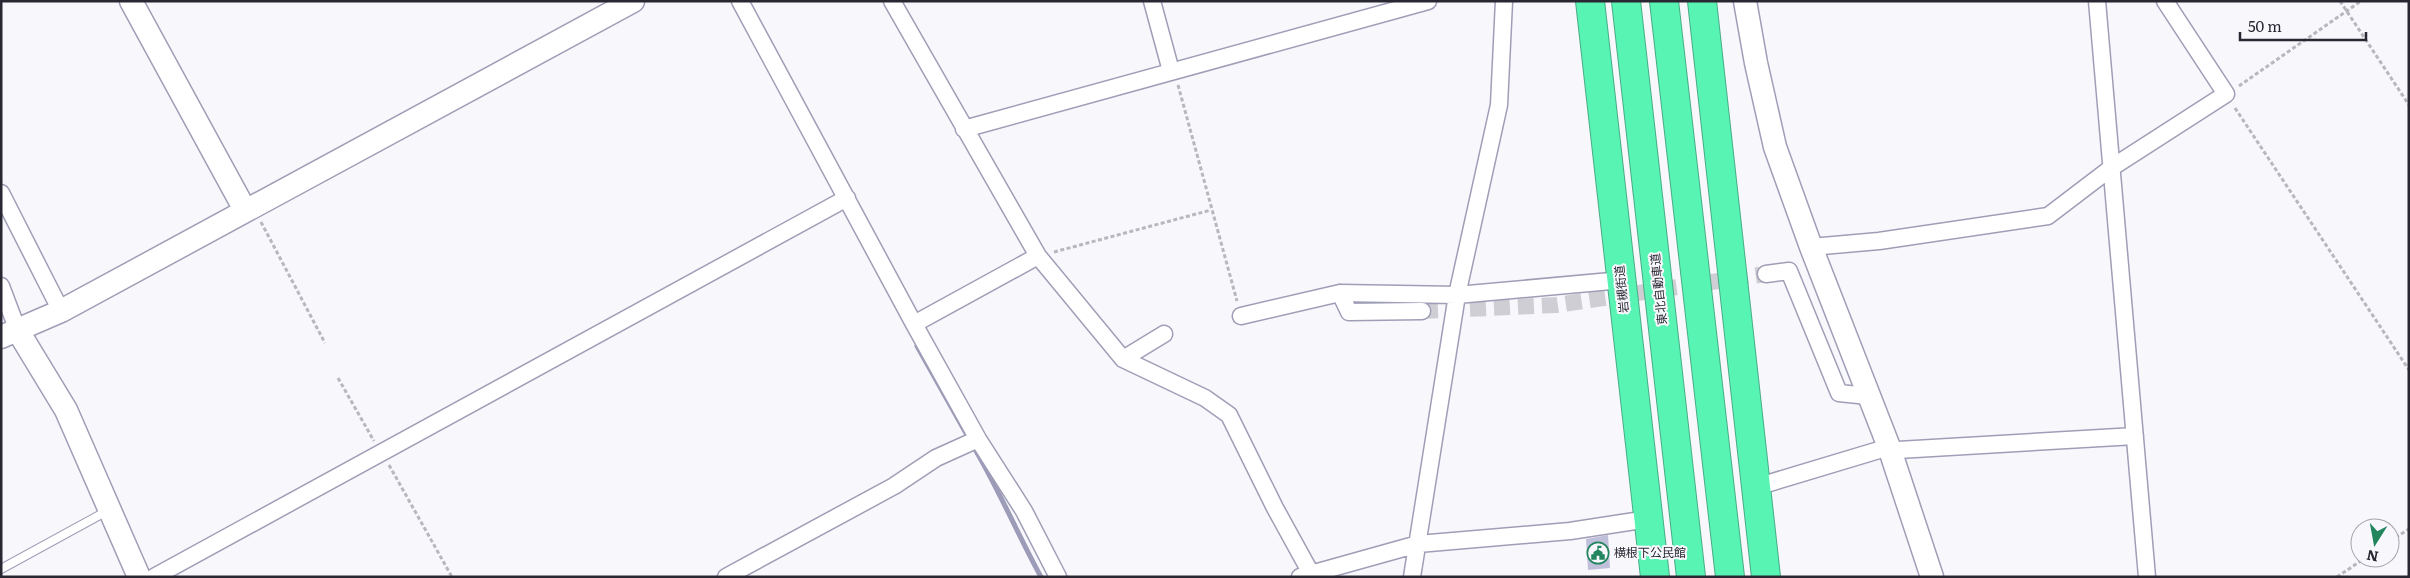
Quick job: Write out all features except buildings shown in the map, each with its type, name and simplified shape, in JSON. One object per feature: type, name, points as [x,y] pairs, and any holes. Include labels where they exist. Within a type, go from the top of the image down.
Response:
[{"type":"highway","name":"岩槻街道","points":[[1590,1],[1655,577]]},
{"type":"highway","name":"東北自動車道","points":[[1626,1],[1691,577]]},
{"type":"highway","points":[[1664,1],[1730,577]]},
{"type":"highway","points":[[1702,1],[1766,577]]},
{"type":"street","points":[[131,1],[249,208]]},
{"type":"street","points":[[10,334],[61,311],[633,1]]},
{"type":"street","points":[[740,1],[914,324],[978,439],[1024,511],[1058,577]]},
{"type":"street","points":[[892,1],[1038,256],[1123,359],[1205,398],[1229,415],[1308,575],[1418,544],[1570,531],[1648,519]]},
{"type":"street","points":[[1152,1],[1173,71]]},
{"type":"street","points":[[964,129],[1428,1]]},
{"type":"street","points":[[1412,577],[1457,295],[1499,104],[1504,1]]},
{"type":"street","points":[[1745,1],[1756,63],[1775,147],[1868,396],[1890,446],[1932,577]]},
{"type":"street","points":[[2097,1],[2147,577]]},
{"type":"street","points":[[1811,247],[1879,241],[2048,216],[2111,168],[2226,94],[2165,1]]},
{"type":"street","points":[[1,193],[61,311]]},
{"type":"street","points":[[154,577],[847,198]]},
{"type":"street","points":[[914,324],[1038,256]]},
{"type":"street","points":[[1766,274],[1790,271],[1839,393],[1868,396]]},
{"type":"street","points":[[1241,316],[1340,293],[1457,295],[1622,280]]},
{"type":"street","points":[[1,286],[10,334],[66,410],[139,577]]},
{"type":"street","points":[[1340,293],[1349,312],[1422,311]]},
{"type":"street","points":[[1123,359],[1164,334]]},
{"type":"street","points":[[1756,487],[1890,446],[1898,450],[2135,436]]},
{"type":"street","points":[[726,577],[894,486],[936,458],[978,439]]},
{"type":"lane","points":[[1,569],[110,509]]},
{"type":"path","points":[[2340,1],[2409,105]]},
{"type":"path","points":[[2361,1],[2226,94],[2409,370]]},
{"type":"path","points":[[1173,71],[1241,316]]},
{"type":"path","points":[[249,208],[325,343]]},
{"type":"path","points":[[1038,256],[1211,210]]},
{"type":"path","points":[[338,378],[452,577]]},
{"type":"path","points":[[2337,577],[2350,568]]},
{"type":"waterway","points":[[917,346],[967,435]]},
{"type":"waterway","points":[[976,451],[1041,577]]},
{"type":"tunnel","points":[[1422,311],[1556,305],[1766,274]]},
{"type":"place","name":"横根下公民館","points":[[1598,553]]}]
